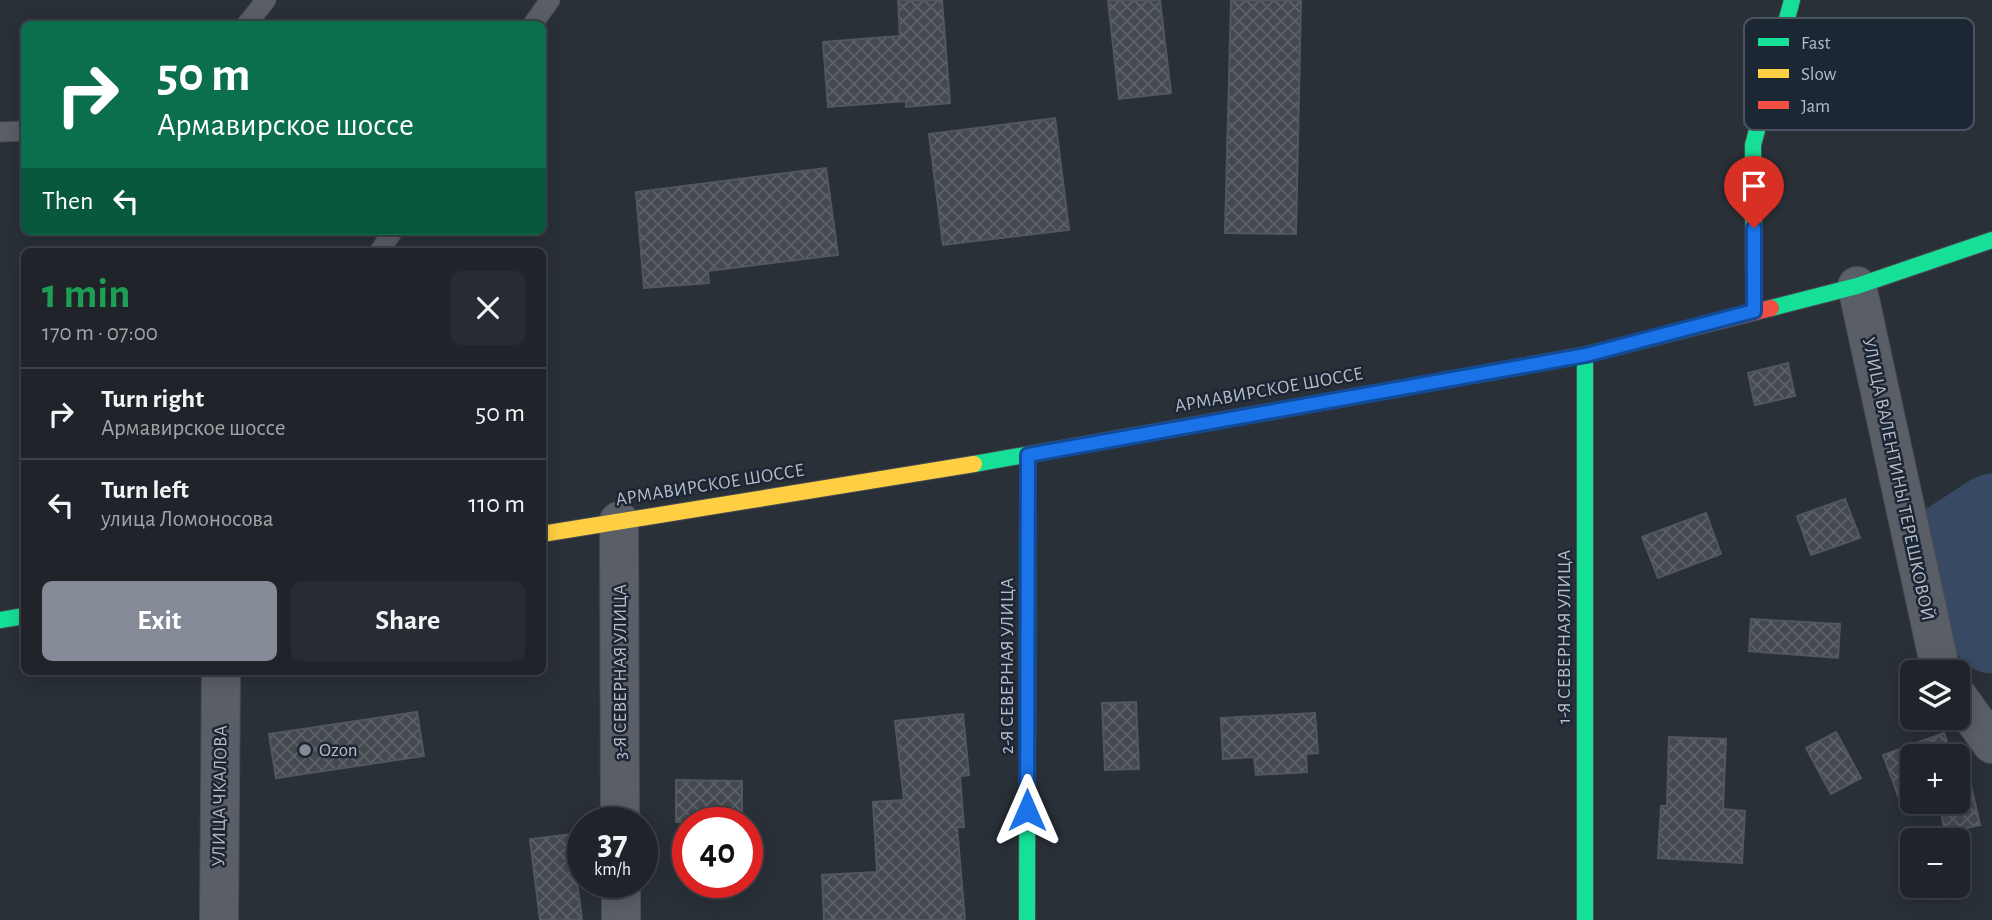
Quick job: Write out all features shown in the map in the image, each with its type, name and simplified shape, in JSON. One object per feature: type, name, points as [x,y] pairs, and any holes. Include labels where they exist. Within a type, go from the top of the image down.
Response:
[{"type":"main road","points":[[1787,18],[1792,0]]},
{"type":"main road","points":[[1754,311],[1752,145],[1756,130]]},
{"type":"main road","name":"АРМАВИРСКОЕ ШОССЕ","points":[[546,533],[1028,455],[1586,355],[1857,286],[1992,240]]},
{"type":"main road","name":"1-Я СЕВЕРНАЯ УЛИЦА","points":[[1585,920],[1586,355]]},
{"type":"main road","name":"2-Я СЕВЕРНАЯ УЛИЦА","points":[[1027,920],[1028,455]]},
{"type":"main road","points":[[0,620],[21,616]]},
{"type":"street","name":"УЛИЦА ВАЛЕНТИНЫ ТЕРЕШКОВОЙ","points":[[1857,286],[1938,660]]},
{"type":"street","name":"3-Я СЕВЕРНАЯ УЛИЦА","points":[[619,521],[620,807]]},
{"type":"street","name":"УЛИЦА ЧКАЛОВА","points":[[219,920],[221,675]]},
{"type":"street","points":[[1970,714],[1992,744]]},
{"type":"street","points":[[621,898],[621,920]]},
{"type":"lane","points":[[249,21],[266,0]]},
{"type":"lane","points":[[535,21],[550,0]]},
{"type":"lane","points":[[0,132],[21,131]]},
{"type":"building","points":[[898,0],[942,0],[950,103],[906,107],[906,101],[828,107],[823,42],[900,36]]},
{"type":"building","points":[[1108,0],[1160,0],[1171,93],[1119,99]]},
{"type":"building","points":[[1231,0],[1301,0],[1296,234],[1225,233]]},
{"type":"building","points":[[1055,118],[1069,230],[943,245],[929,134]]},
{"type":"building","points":[[826,168],[838,255],[708,271],[709,283],[644,288],[636,192]]},
{"type":"building","points":[[1788,363],[1795,396],[1755,405],[1748,373]]},
{"type":"building","points":[[1845,499],[1860,538],[1811,555],[1797,516]]},
{"type":"building","points":[[1706,513],[1721,554],[1658,578],[1642,537]]},
{"type":"building","points":[[1751,619],[1840,624],[1838,658],[1749,651]]},
{"type":"building","points":[[1136,702],[1139,769],[1105,770],[1102,703]]},
{"type":"building","points":[[417,712],[424,756],[276,778],[269,734]]},
{"type":"building","points":[[1315,713],[1318,753],[1306,754],[1307,772],[1256,775],[1254,757],[1223,759],[1221,718]]},
{"type":"building","points":[[963,714],[969,775],[960,776],[964,827],[957,827],[965,920],[824,920],[822,875],[877,872],[873,802],[904,800],[895,721]]},
{"type":"building","points":[[1836,732],[1861,778],[1831,794],[1806,748]]},
{"type":"building","points":[[1944,733],[1948,744],[1914,744]]},
{"type":"building","points":[[1669,737],[1726,739],[1723,809],[1745,811],[1742,863],[1658,858],[1661,806],[1667,806]]},
{"type":"building","points":[[1900,749],[1900,798],[1899,798],[1883,755]]},
{"type":"building","points":[[676,780],[742,781],[742,807],[676,807]]},
{"type":"building","points":[[1970,781],[1980,825],[1944,828],[1941,814],[1970,814]]},
{"type":"building","points":[[567,834],[567,898],[579,898],[582,920],[540,920],[530,839]]},
{"type":"waterway","points":[[1992,513],[1949,541],[1992,634]]},
{"type":"traffic: fast","points":[[1787,18],[1792,0]]},
{"type":"traffic: fast","points":[[1754,311],[1753,145],[1757,130]]},
{"type":"traffic: fast","points":[[1771,308],[1857,286],[1992,240]]},
{"type":"traffic: fast","points":[[1585,355],[1585,920]]},
{"type":"traffic: fast","points":[[974,464],[1335,400]]},
{"type":"traffic: fast","points":[[1027,920],[1028,455]]},
{"type":"traffic: fast","points":[[0,620],[21,616]]},
{"type":"traffic: slow","points":[[546,533],[974,464]]},
{"type":"traffic: jam","points":[[1335,400],[1585,355],[1771,308]]},
{"type":"place","name":"Ozon","points":[[305,750]]},
{"type":"route","points":[[1027,810],[1028,455],[1586,355],[1754,311],[1754,228]]}]
